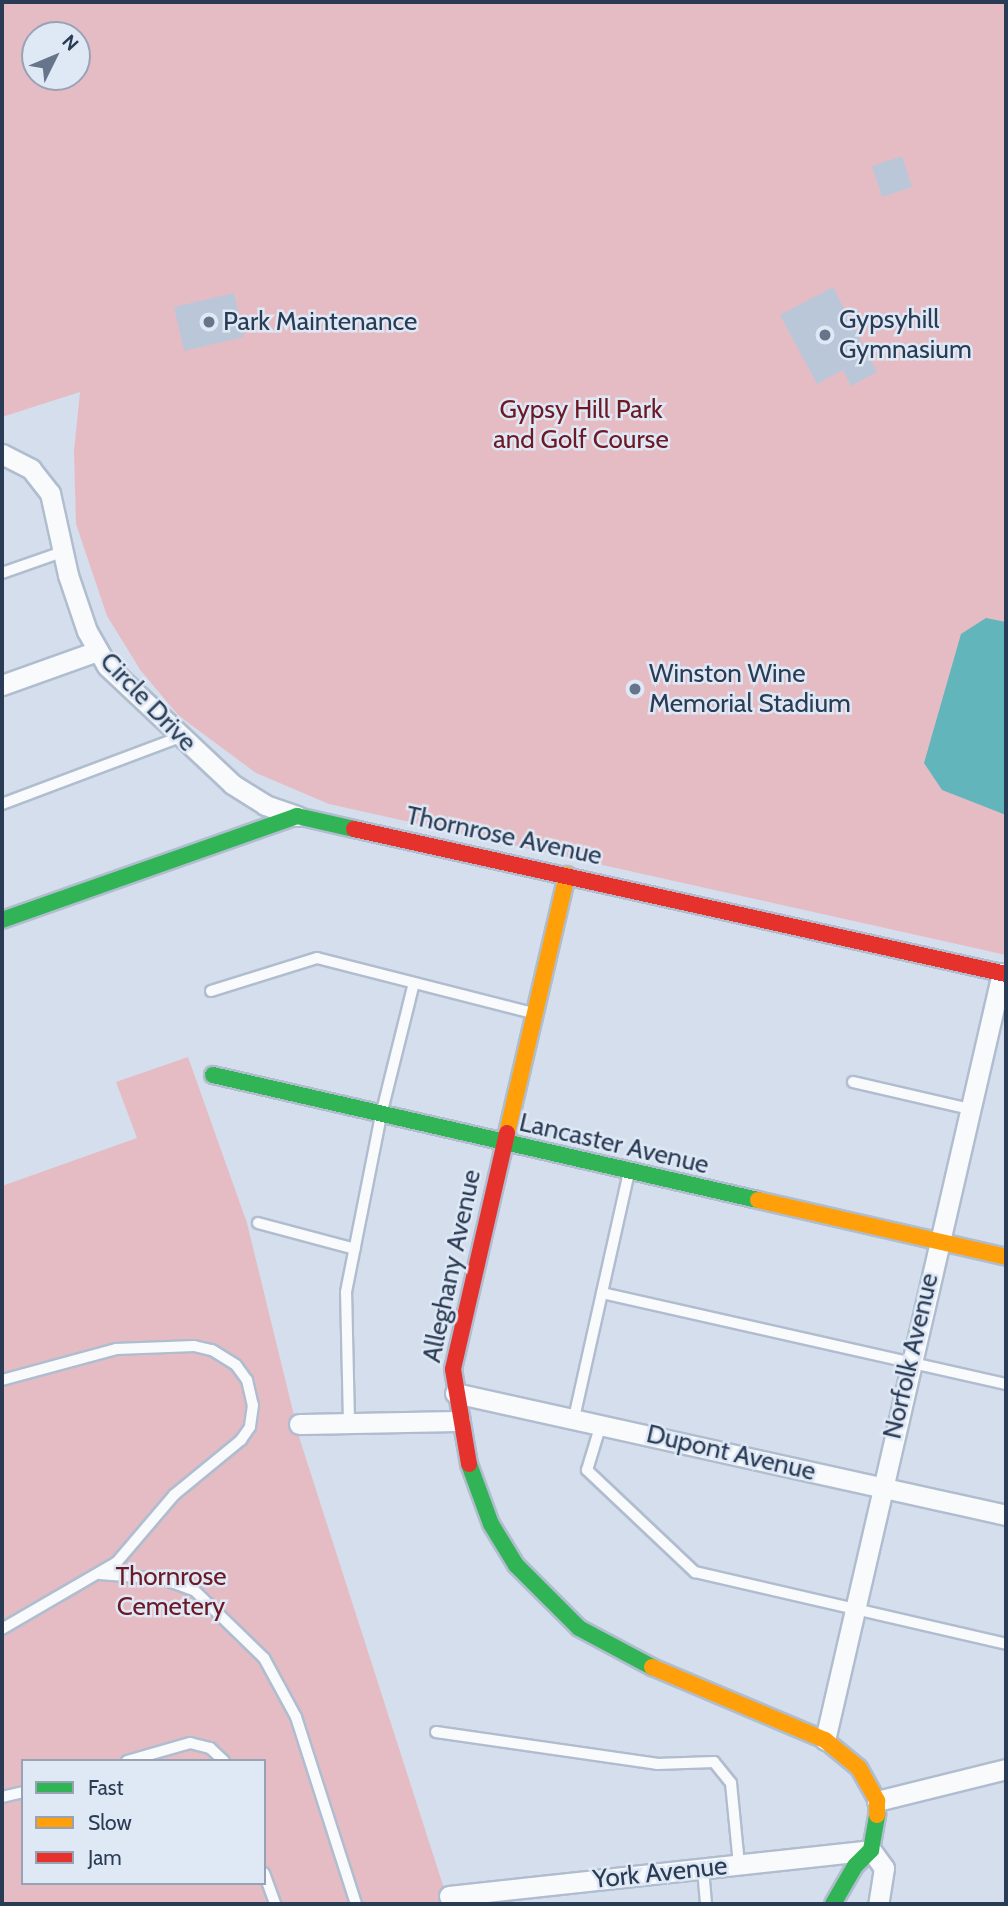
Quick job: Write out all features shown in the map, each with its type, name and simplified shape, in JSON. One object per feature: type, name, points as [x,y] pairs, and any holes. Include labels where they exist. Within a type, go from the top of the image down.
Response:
[{"type":"street","name":"Circle Drive","points":[[2,454],[27,465],[50,493],[62,552],[97,651],[120,681],[178,738],[240,790],[297,816]]},
{"type":"street","points":[[2,685],[97,651]]},
{"type":"street","points":[[2,920],[297,816]]},
{"type":"street","name":"Thornrose Avenue","points":[[297,816],[1004,973]]},
{"type":"street","name":"Alleghany Avenue","points":[[566,875],[453,1369],[460,1421],[474,1483],[491,1524],[516,1565],[557,1611],[601,1643],[825,1740],[859,1768],[877,1801]]},
{"type":"street","name":"Norfolk Avenue","points":[[825,1740],[909,1364],[1004,973]]},
{"type":"street","name":"Lancaster Avenue","points":[[212,1075],[503,1144],[1006,1257]]},
{"type":"street","name":"Dupont Avenue","points":[[455,1393],[1006,1515]]},
{"type":"street","points":[[299,1424],[460,1421]]},
{"type":"street","points":[[833,1904],[855,1866],[871,1850],[877,1801],[1006,1769]]},
{"type":"street","points":[[871,1850],[884,1868],[878,1904]]},
{"type":"street","name":"York Avenue","points":[[449,1896],[871,1850]]},
{"type":"lane","points":[[2,573],[62,552]]},
{"type":"lane","points":[[2,804],[178,738]]},
{"type":"lane","points":[[211,991],[317,958],[533,1013]]},
{"type":"lane","points":[[349,1422],[346,1292],[381,1115],[414,983]]},
{"type":"lane","points":[[853,1082],[970,1110]]},
{"type":"lane","points":[[573,1418],[629,1172]]},
{"type":"lane","points":[[258,1223],[355,1249]]},
{"type":"lane","points":[[602,1293],[1006,1384]]},
{"type":"lane","points":[[2,1380],[116,1349],[165,1345],[212,1350],[231,1361],[247,1380],[253,1405],[246,1434],[174,1495],[123,1556],[99,1574],[2,1629]]},
{"type":"lane","points":[[601,1424],[587,1470],[695,1572],[1006,1644]]},
{"type":"lane","points":[[99,1574],[163,1579],[194,1590],[264,1658],[296,1717],[356,1904]]},
{"type":"lane","points":[[436,1732],[636,1762],[714,1762],[731,1783],[739,1865]]},
{"type":"lane","points":[[134,1759],[190,1743],[210,1748],[222,1759]]},
{"type":"lane","points":[[2,1797],[21,1792]]},
{"type":"lane","points":[[703,1869],[706,1904]]},
{"type":"lane","points":[[266,1879],[275,1904]]},
{"type":"green space","name":"Gypsy Hill Park and Golf Course","points":[[2,2],[1006,2],[1006,955],[329,804],[256,773],[179,716],[141,671],[107,616],[76,524],[74,451],[80,392],[2,417]]},
{"type":"green space","name":"Thornrose Cemetery","points":[[188,1057],[247,1223],[300,1440],[449,1904],[2,1904],[2,1186],[137,1138],[116,1082]]},
{"type":"water","points":[[986,618],[1006,622],[1006,815],[942,790],[924,763],[961,634]]},
{"type":"building","points":[[902,156],[912,187],[882,197],[872,166]]},
{"type":"building","name":"Gypsyhill Gymnasium","points":[[833,287],[877,372],[851,386],[843,370],[817,384],[780,315]]},
{"type":"building","name":"Park Maintenance","points":[[234,293],[244,337],[184,351],[174,307]]},
{"type":"traffic: fast","points":[[2,920],[297,816],[354,829]]},
{"type":"traffic: fast","points":[[213,1075],[758,1200]]},
{"type":"traffic: fast","points":[[469,1464],[491,1524],[516,1565],[579,1628],[652,1667]]},
{"type":"traffic: fast","points":[[833,1904],[855,1866],[871,1850],[877,1815]]},
{"type":"traffic: slow","points":[[507,1133],[567,875]]},
{"type":"traffic: slow","points":[[758,1200],[1006,1257]]},
{"type":"traffic: slow","points":[[652,1667],[825,1740],[859,1768],[877,1801],[877,1815]]},
{"type":"traffic: jam","points":[[354,829],[1006,974]]},
{"type":"traffic: jam","points":[[469,1464],[453,1369],[507,1133]]},
{"type":"place","name":"Park Maintenance","points":[[209,322]]},
{"type":"place","name":"Gypsyhill Gymnasium","points":[[825,335]]},
{"type":"place","name":"Winston Wine Memorial Stadium","points":[[635,689]]}]
